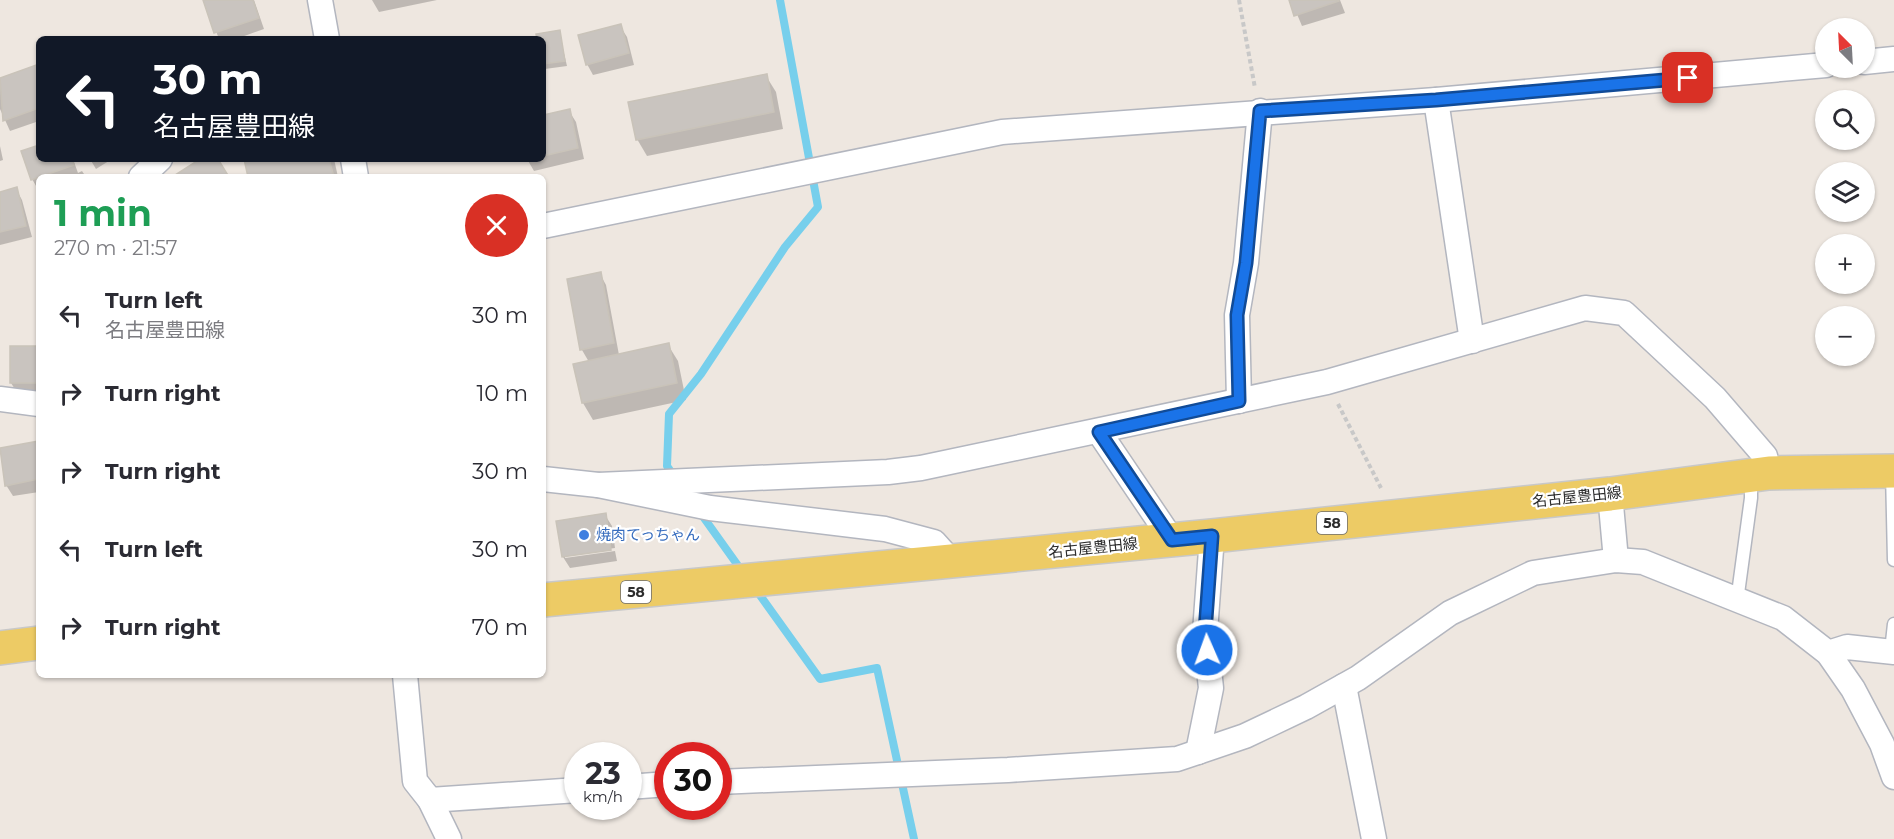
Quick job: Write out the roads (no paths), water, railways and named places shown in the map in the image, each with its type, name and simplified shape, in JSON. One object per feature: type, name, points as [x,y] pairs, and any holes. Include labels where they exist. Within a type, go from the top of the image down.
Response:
[{"type":"main road","name":"名古屋豊田線","points":[[546,600],[1212,536],[1610,494],[1760,474],[1893,471]]},
{"type":"main road","points":[[0,648],[36,643]]},
{"type":"street","points":[[320,0],[324,36]]},
{"type":"street","points":[[1875,61],[1894,59]]},
{"type":"street","points":[[546,225],[1002,132],[1260,111],[1436,100],[1815,66]]},
{"type":"street","points":[[1436,100],[1472,341]]},
{"type":"street","points":[[1239,401],[1237,315],[1246,263],[1260,111]]},
{"type":"street","points":[[144,174],[157,162]]},
{"type":"street","points":[[666,490],[698,480],[899,470],[1099,432],[1327,382],[1585,308],[1624,313],[1715,398],[1765,456],[1760,474]]},
{"type":"street","points":[[0,399],[36,404]]},
{"type":"street","points":[[1099,432],[1172,540]]},
{"type":"street","points":[[546,478],[666,490],[710,507],[885,529],[934,542],[952,562]]},
{"type":"street","points":[[1610,494],[1616,560]]},
{"type":"street","points":[[1198,752],[1211,687],[1205,632],[1212,536]]},
{"type":"street","points":[[732,781],[1177,759],[1245,736],[1344,686],[1450,613],[1533,573],[1616,560],[1643,562],[1783,618],[1828,652],[1853,689],[1882,744],[1894,777]]},
{"type":"street","points":[[1828,652],[1846,646],[1893,651]]},
{"type":"street","points":[[405,678],[415,781],[430,800],[449,839]]},
{"type":"street","points":[[1344,686],[1374,839]]},
{"type":"street","points":[[430,800],[564,791]]},
{"type":"lane","points":[[1893,471],[1891,505],[1894,560]]},
{"type":"lane","points":[[1737,601],[1751,498],[1760,474]]},
{"type":"lane","points":[[1893,651],[1894,624]]},
{"type":"waterway","points":[[676,479],[667,466],[669,414],[701,374],[785,247],[818,207],[780,0]]},
{"type":"waterway","points":[[699,511],[744,574]]},
{"type":"waterway","points":[[754,587],[820,679],[877,668],[914,839]]},
{"type":"place","name":"焼肉てっちゃん","points":[[584,535]]}]
